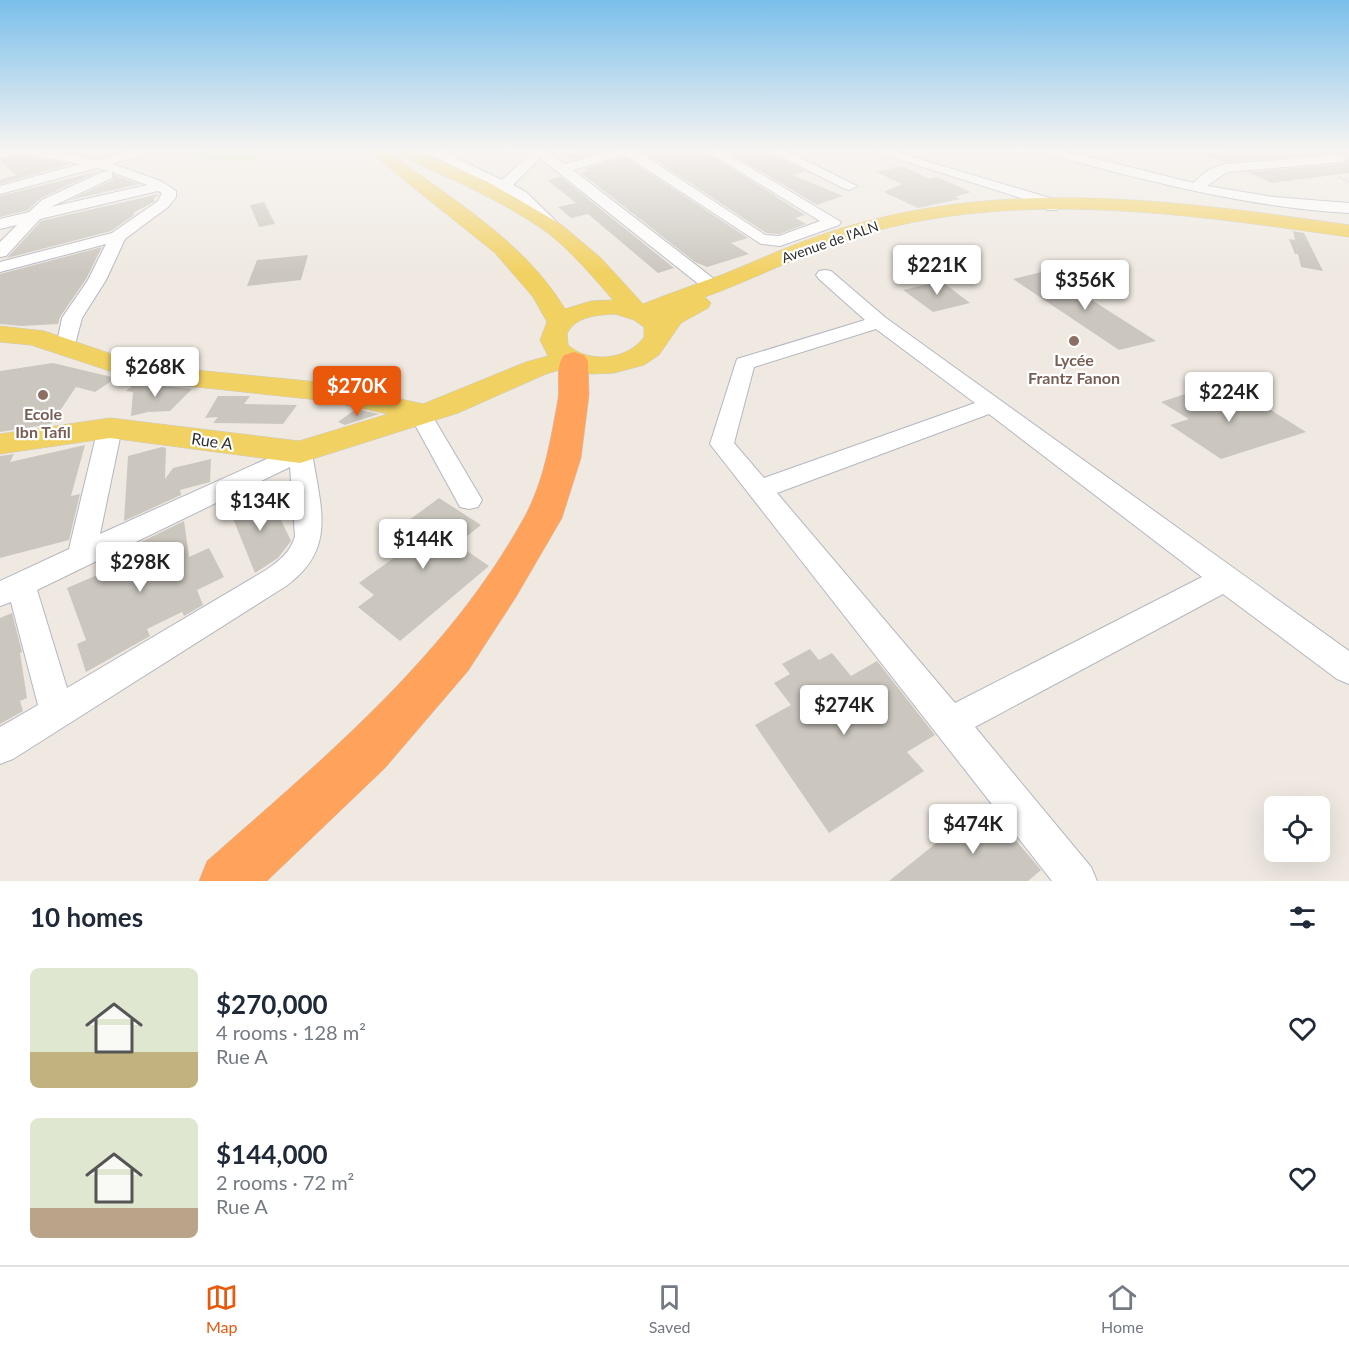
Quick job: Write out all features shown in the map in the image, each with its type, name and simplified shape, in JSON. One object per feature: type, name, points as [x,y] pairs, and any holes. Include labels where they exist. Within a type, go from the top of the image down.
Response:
[{"type":"highway","points":[[227,881],[368,751],[452,657],[502,585],[543,519],[564,458],[574,395],[564,347]]},
{"type":"main road","points":[[429,191],[506,250],[538,283],[564,347],[603,365],[634,360],[651,350],[659,333],[672,318],[688,308],[856,237],[1001,200],[1183,213],[1349,237]]},
{"type":"main road","points":[[490,191],[555,230],[594,262],[639,312]]},
{"type":"main road","name":"Avenue de l'ALN","points":[[639,312],[712,286],[816,236],[1001,200]]},
{"type":"main road","points":[[1048,204],[1163,206],[1349,231]]},
{"type":"main road","points":[[564,347],[575,313],[595,308],[616,307],[639,312],[651,318],[659,333]]},
{"type":"main road","points":[[0,334],[35,337],[140,373],[328,392],[419,412]]},
{"type":"main road","name":"Rue A","points":[[0,444],[110,428],[300,452],[419,412],[447,406],[536,368],[564,347]]},
{"type":"street","points":[[0,252],[48,203],[70,191]]},
{"type":"street","points":[[0,225],[140,191]]},
{"type":"street","points":[[0,267],[118,236],[163,204],[169,191]]},
{"type":"street","points":[[514,191],[521,195],[555,230]]},
{"type":"street","points":[[591,191],[712,286]]},
{"type":"street","points":[[689,191],[761,239],[780,241],[816,236],[833,222],[781,191]]},
{"type":"street","points":[[979,191],[1001,200]]},
{"type":"street","points":[[1219,191],[1277,202],[1349,208]]},
{"type":"street","points":[[66,348],[72,318],[97,280],[118,236]]},
{"type":"street","points":[[825,275],[879,322],[1349,669]]},
{"type":"street","points":[[879,322],[744,363],[722,444],[1077,881]]},
{"type":"street","points":[[760,489],[992,405]]},
{"type":"street","points":[[419,412],[469,500]]},
{"type":"street","points":[[82,555],[110,428]]},
{"type":"street","points":[[0,747],[276,578],[297,561],[304,552],[309,534],[300,452],[11,589],[57,712]]},
{"type":"street","points":[[950,723],[1225,579]]},
{"type":"building","points":[[19,191],[56,191],[41,198],[28,210],[0,217],[0,196]]},
{"type":"building","points":[[89,191],[108,191],[70,200]]},
{"type":"building","points":[[561,191],[579,191],[674,268],[658,273],[588,214],[571,218],[558,207],[576,203]]},
{"type":"building","points":[[604,191],[677,191],[748,238],[731,243],[749,254],[707,267],[695,262]]},
{"type":"building","points":[[702,191],[768,191],[805,215],[795,218],[806,224],[779,234],[766,233]]},
{"type":"building","points":[[794,191],[831,191],[843,196],[817,205]]},
{"type":"building","points":[[884,192],[971,192],[955,197],[960,199],[918,208]]},
{"type":"building","points":[[159,194],[153,199],[155,201],[133,213],[134,215],[111,231],[7,258],[41,221]]},
{"type":"building","points":[[264,202],[275,224],[259,227],[250,205]]},
{"type":"building","points":[[1293,231],[1304,233],[1323,271],[1301,267],[1298,254],[1295,254],[1289,239],[1295,240]]},
{"type":"building","points":[[102,247],[86,279],[60,317],[58,324],[21,326],[0,324],[0,274]]},
{"type":"building","points":[[308,255],[301,280],[247,286],[257,260]]},
{"type":"building","points":[[1046,271],[1156,341],[1119,350],[1013,279]]},
{"type":"building","points":[[941,281],[970,303],[933,312],[903,290]]},
{"type":"building","name":"Ecole Ibn Tafil","points":[[53,363],[116,378],[95,392],[76,387],[51,424],[0,432],[0,371]]},
{"type":"building","points":[[137,382],[192,389],[170,411],[148,412],[131,416],[133,392],[126,391]]},
{"type":"building","points":[[1209,386],[1238,403],[1253,399],[1306,432],[1221,459],[1170,425],[1189,419],[1161,402]]},
{"type":"building","points":[[218,396],[250,396],[244,404],[297,405],[283,424],[213,423],[218,417],[205,418]]},
{"type":"building","points":[[356,409],[379,414],[345,425],[338,422]]},
{"type":"building","points":[[85,445],[71,496],[80,494],[69,540],[0,558],[0,456],[14,454],[10,462]]},
{"type":"building","points":[[162,447],[166,448],[165,479],[173,468],[211,459],[210,482],[180,490],[181,495],[124,521],[128,456]]},
{"type":"building","points":[[237,495],[248,511],[272,501],[291,541],[278,558],[255,573],[226,501]]},
{"type":"building","points":[[439,498],[481,525],[457,544],[489,566],[400,641],[358,607],[374,595],[359,583],[395,557],[389,553],[409,538],[397,529]]},
{"type":"building","points":[[184,521],[189,557],[209,548],[224,577],[197,590],[203,605],[184,616],[182,612],[147,629],[150,636],[86,672],[77,644],[86,640],[67,588],[102,573],[98,563]]},
{"type":"building","points":[[12,613],[22,652],[20,653],[27,698],[20,701],[23,711],[0,724],[0,618]]},
{"type":"building","points":[[810,649],[819,660],[832,653],[851,676],[877,661],[935,735],[907,752],[924,771],[829,833],[755,725],[791,705],[774,683],[790,674],[782,664]]},
{"type":"building","points":[[985,804],[1041,870],[1028,881],[889,881]]},
{"type":"place","name":"Lycée Frantz Fanon","points":[[1074,341]]},
{"type":"place","name":"Ecole Ibn Tafil","points":[[43,395]]}]
